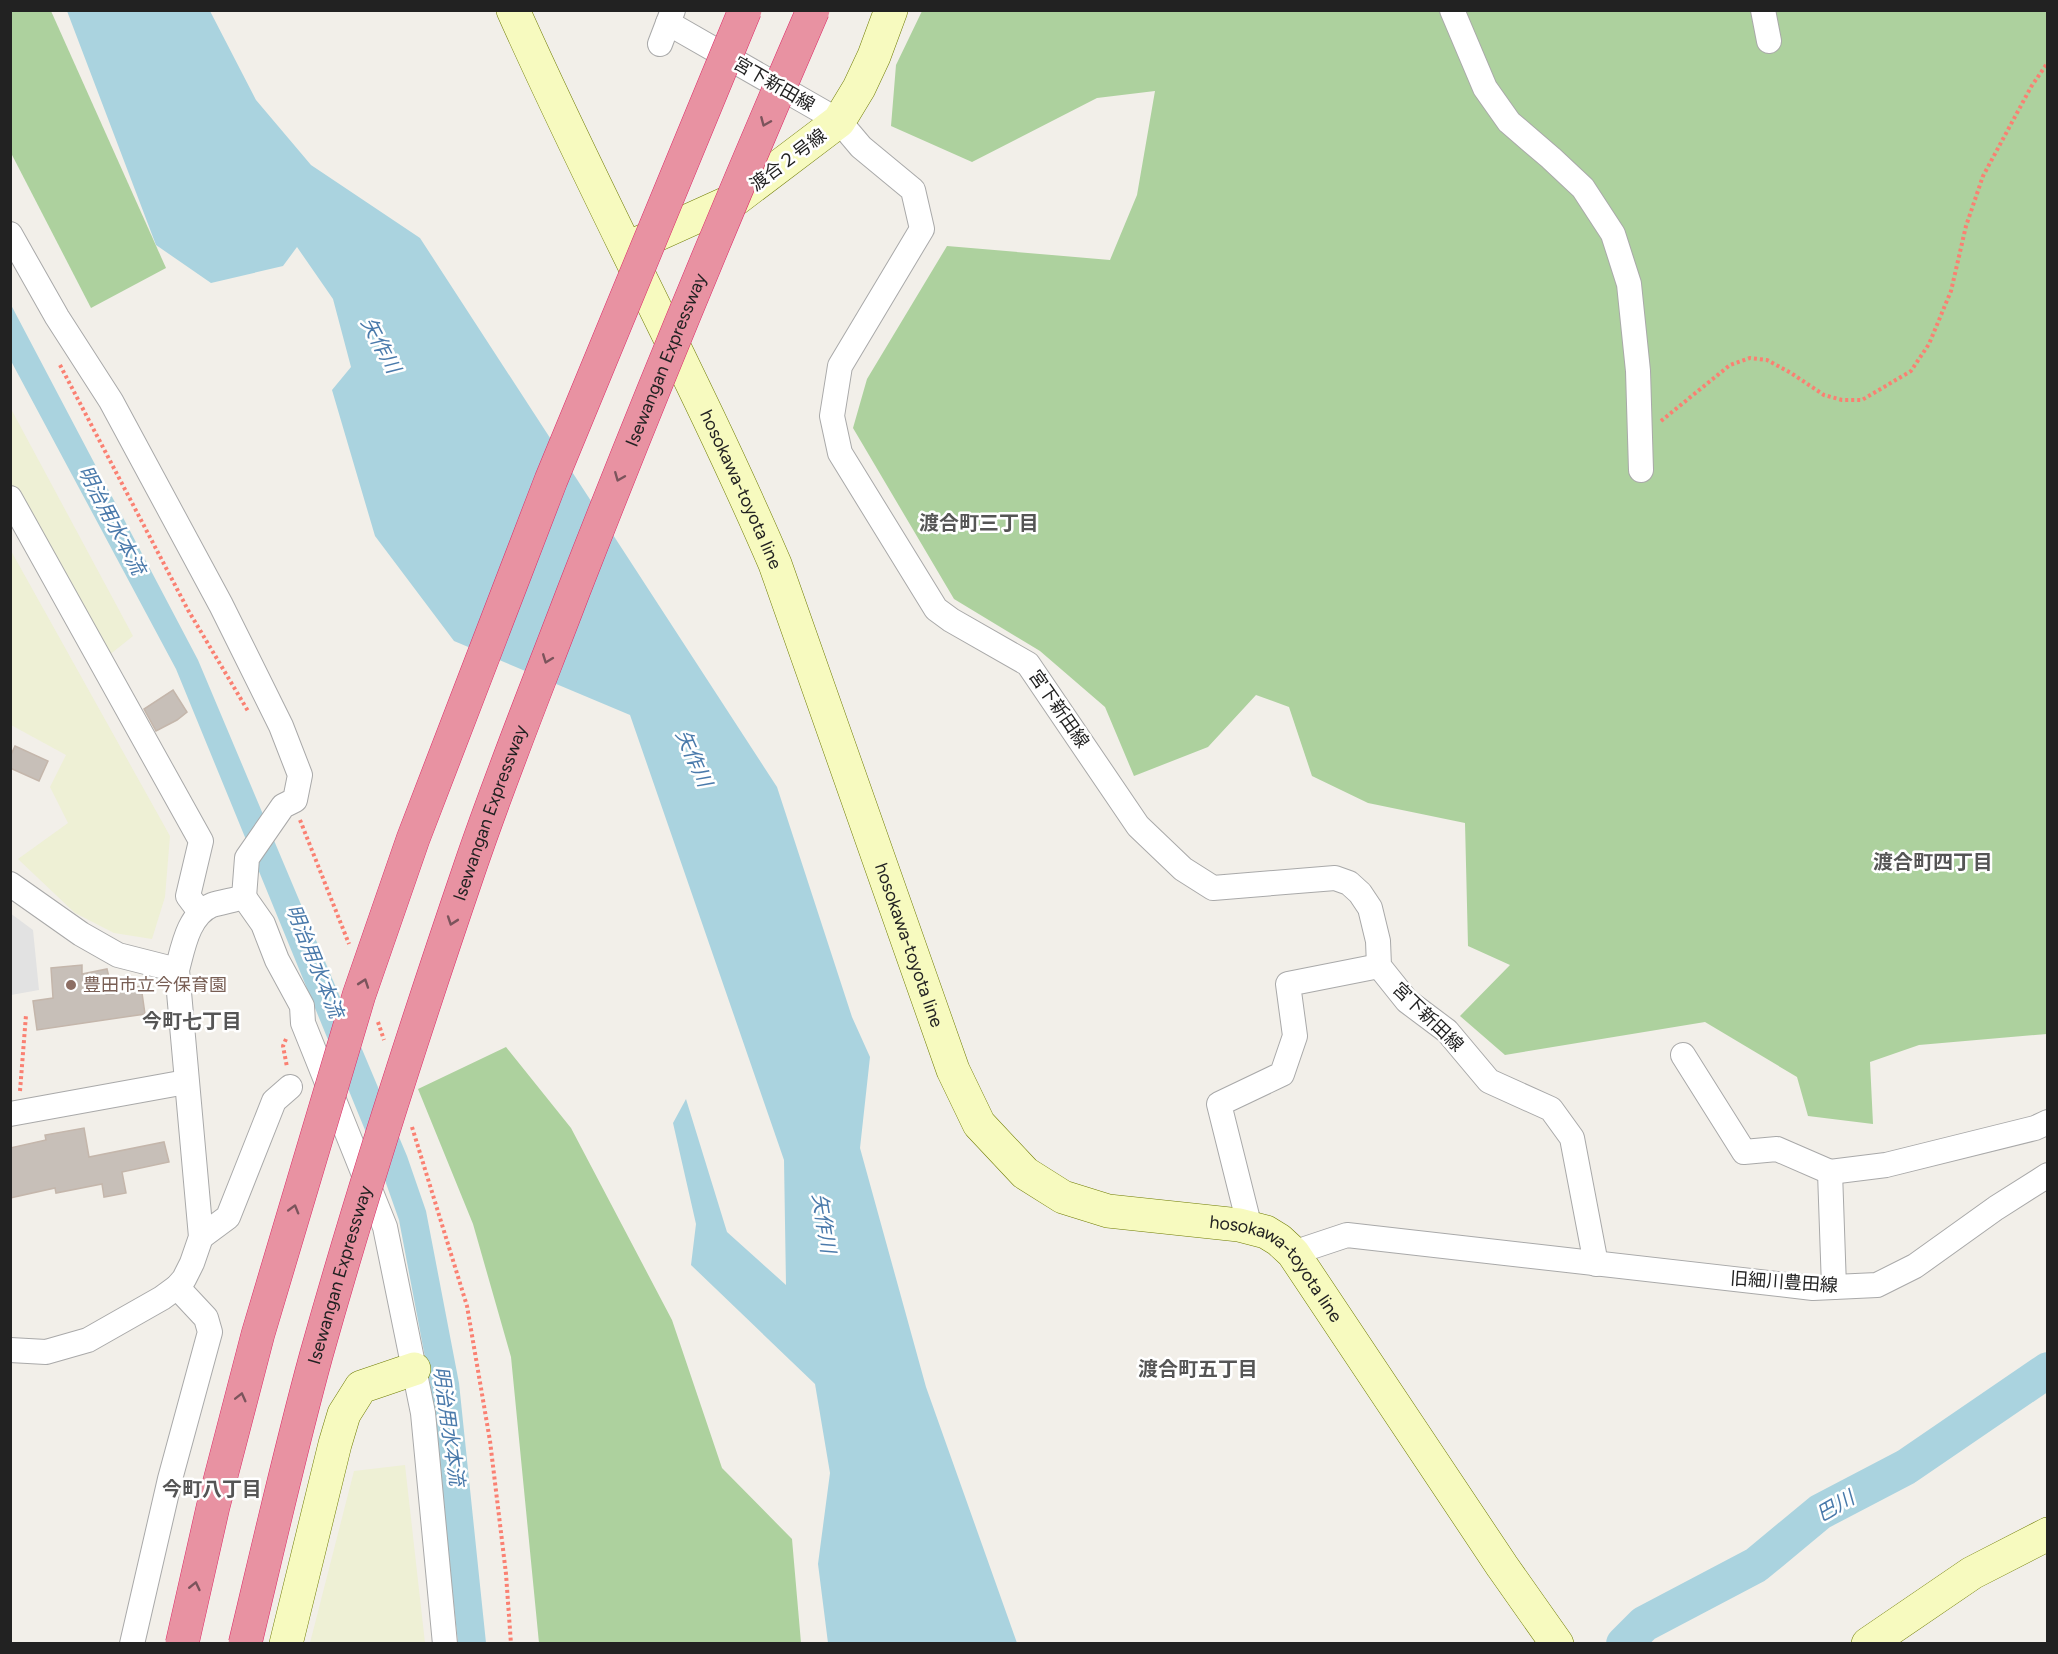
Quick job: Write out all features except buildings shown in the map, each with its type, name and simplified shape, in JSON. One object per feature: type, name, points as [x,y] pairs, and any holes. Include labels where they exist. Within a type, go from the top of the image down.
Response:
[{"type":"highway","points":[[182,1644],[213,1507],[258,1334],[309,1160],[375,950],[413,839],[547,491],[745,10]]},
{"type":"highway","name":"Isewangan Expressway","points":[[245,1644],[316,1357],[364,1193],[472,862],[533,696],[609,501],[752,152],[813,10]]},
{"type":"main road","name":"hosokawa-toyota line","points":[[513,10],[546,86],[741,486],[774,564],[953,1070],[978,1124],[1025,1173],[1063,1197],[1108,1211],[1239,1225],[1266,1232],[1279,1240],[1293,1253],[1502,1566],[1557,1644]]},
{"type":"main road","name":"渡合２号線","points":[[625,249],[736,199],[839,121],[874,57],[891,10]]},
{"type":"main road","points":[[286,1644],[344,1414],[361,1387],[414,1369]]},
{"type":"main road","points":[[1868,1644],[1972,1573],[2048,1534]]},
{"type":"street","points":[[1452,10],[1485,88],[1509,122],[1583,188],[1613,234],[1629,285],[1638,371],[1641,470]]},
{"type":"street","points":[[1763,10],[1769,41]]},
{"type":"street","name":"宮下新田線","points":[[667,26],[839,121],[861,147],[913,190],[922,229],[840,366],[832,416],[840,453],[936,609],[1028,664],[1138,826],[1183,869],[1213,888],[1335,878],[1349,883],[1360,893],[1370,908],[1378,941],[1379,966],[1407,1001],[1447,1031],[1490,1081],[1551,1109],[1572,1137],[1596,1264]]},
{"type":"street","points":[[10,234],[57,316],[111,400],[221,605],[285,736],[300,775],[289,803],[247,858],[244,897],[263,924],[277,960],[302,1006],[303,1023],[385,1227],[423,1413],[446,1644]]},
{"type":"street","points":[[10,498],[201,841],[188,896],[200,912]]},
{"type":"street","points":[[10,884],[81,934],[118,955],[177,970]]},
{"type":"street","points":[[10,1350],[46,1352],[88,1340],[162,1298],[184,1280],[201,1237],[177,970],[188,932],[200,912],[211,906],[244,897]]},
{"type":"street","points":[[1250,1228],[1219,1104],[1282,1074],[1295,1036],[1288,984],[1379,966]]},
{"type":"street","points":[[1683,1055],[1744,1152],[1777,1149],[1830,1172],[1886,1165],[2035,1128],[2048,1122]]},
{"type":"street","points":[[14,1113],[186,1082]]},
{"type":"street","points":[[201,1237],[228,1217],[274,1101],[290,1087]]},
{"type":"street","points":[[1830,1172],[1834,1287]]},
{"type":"street","name":"旧細川豊田線","points":[[1293,1253],[1347,1235],[1813,1288],[1877,1286],[1915,1266],[1996,1208],[2048,1175]]},
{"type":"street","points":[[132,1644],[170,1479],[210,1332],[206,1318],[177,1287]]},
{"type":"path","points":[[1640,439],[1730,365],[1750,358],[1767,360],[1824,395],[1842,400],[1862,400],[1911,371],[1929,345],[1951,291],[1966,226],[1983,176],[2031,87],[2048,62]]},
{"type":"path","points":[[58,362],[188,610],[252,719]]},
{"type":"path","points":[[289,803],[300,819],[351,949]]},
{"type":"path","points":[[374,1013],[386,1045]]},
{"type":"path","points":[[14,1113],[26,1015]]},
{"type":"path","points":[[411,1124],[466,1306],[490,1442],[512,1644]]},
{"type":"green space","points":[[11,10],[51,11],[166,268],[91,308],[11,153]]},
{"type":"green space","points":[[922,11],[2047,11],[2047,1034],[1919,1045],[1870,1062],[1873,1124],[1808,1116],[1797,1077],[1705,1022],[1505,1055],[1460,1016],[1510,965],[1468,946],[1465,823],[1368,803],[1312,776],[1289,707],[1256,695],[1208,747],[1134,776],[1105,707],[1040,651],[954,599],[853,428],[867,379],[947,246],[1110,260],[1137,195],[1155,91],[1097,98],[972,162],[891,126],[896,65]]},
{"type":"green space","points":[[10,407],[133,636],[98,664],[11,501]]},
{"type":"green space","points":[[10,549],[170,836],[165,897],[152,939],[114,933],[75,913],[18,859],[68,823],[50,787],[66,755],[11,725]]},
{"type":"green space","points":[[506,1047],[571,1128],[672,1320],[722,1468],[792,1539],[801,1643],[539,1643],[511,1357],[473,1224],[418,1089]]},
{"type":"green space","points":[[405,1465],[425,1643],[310,1643],[354,1471]]},
{"type":"shaded area","points":[[10,913],[33,930],[39,990],[11,995]]},
{"type":"water","name":"矢作川","points":[[67,11],[210,11],[256,100],[311,165],[420,238],[777,787],[852,1017],[870,1057],[860,1148],[926,1387],[1017,1643],[828,1643],[818,1564],[830,1473],[815,1384],[691,1265],[696,1224],[673,1123],[686,1099],[727,1232],[786,1285],[784,1160],[630,715],[454,641],[375,536],[332,390],[351,367],[333,299],[297,247],[283,266],[211,283],[156,245]]},
{"type":"water","name":"明治用水本流","points":[[10,303],[198,660],[407,1156],[426,1211],[459,1383],[486,1643],[458,1643],[431,1389],[399,1220],[381,1169],[176,669],[11,361]]},
{"type":"waterway","name":"巴川","points":[[1624,1644],[1644,1624],[1756,1565],[1820,1512],[1906,1467],[2048,1370]]},
{"type":"place","name":"豊田市立今保育園","points":[[71,985]]},
{"type":"district","name":"渡合町三丁目","points":[[979,523]]},
{"type":"district","name":"渡合町四丁目","points":[[1933,862]]},
{"type":"district","name":"今町七丁目","points":[[192,1021]]},
{"type":"district","name":"渡合町五丁目","points":[[1198,1369]]},
{"type":"district","name":"今町八丁目","points":[[212,1489]]}]
